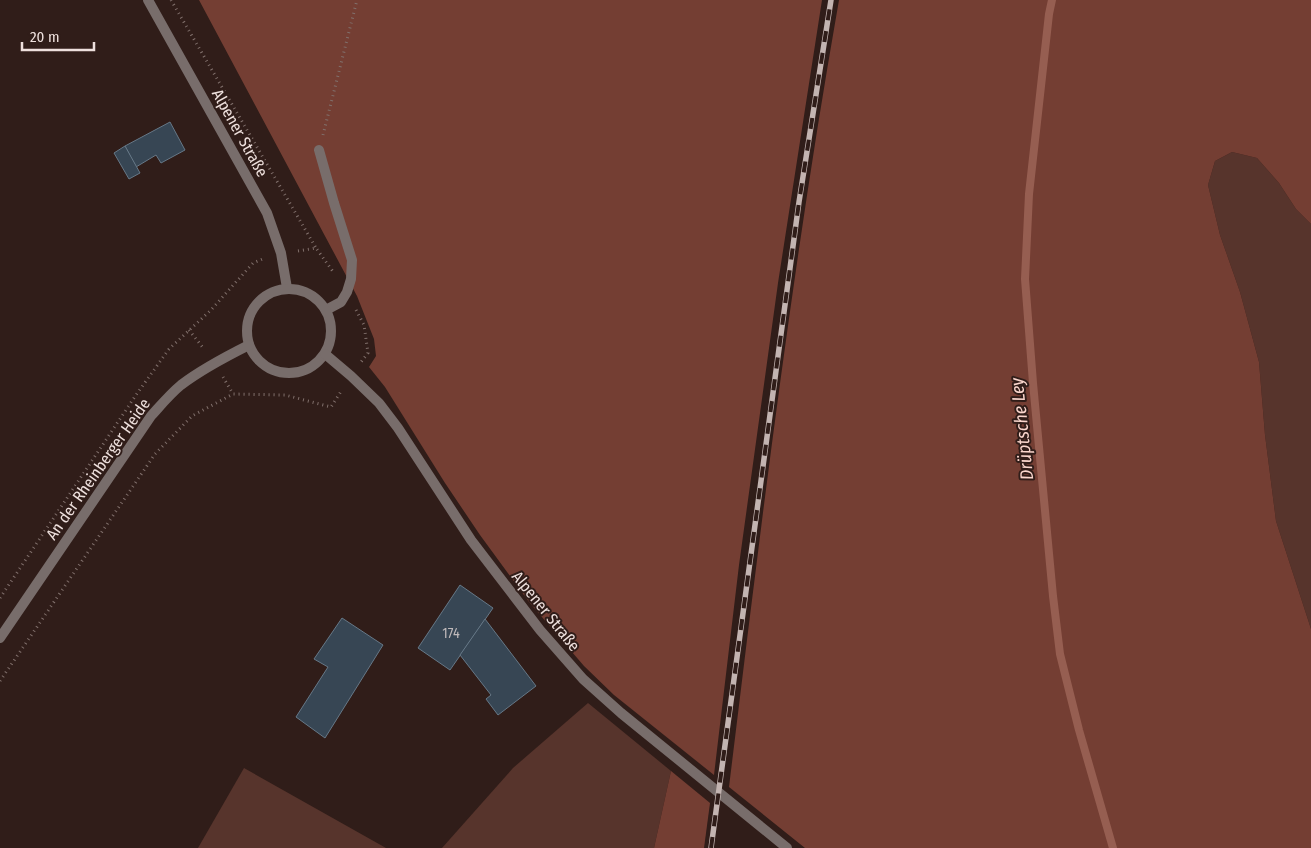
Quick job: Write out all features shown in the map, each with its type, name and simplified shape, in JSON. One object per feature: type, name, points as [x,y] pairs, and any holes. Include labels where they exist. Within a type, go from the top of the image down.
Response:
[{"type":"street","name":"Alpener Straße","points":[[148,0],[267,213],[281,253],[287,288]]},
{"type":"street","points":[[319,150],[352,260],[351,278],[347,292],[341,302],[326,310]]},
{"type":"street","points":[[287,288],[299,289],[319,300],[326,310],[332,332],[330,343],[325,354],[316,364],[305,370],[292,373],[279,372],[266,367],[256,358],[246,334],[248,320],[253,308],[262,297],[274,291],[287,288]]},
{"type":"street","name":"An der Rheinberger Heide","points":[[0,638],[151,416],[180,386],[195,375],[249,345]]},
{"type":"street","name":"Alpener Straße","points":[[325,354],[379,403],[398,428],[471,540],[540,630],[583,679],[787,848]]},
{"type":"path","points":[[171,0],[316,248]]},
{"type":"path","points":[[319,150],[357,0]]},
{"type":"path","points":[[0,681],[155,454],[192,416],[233,394],[285,395],[331,407],[368,353],[364,325],[347,292]]},
{"type":"shaded area","points":[[199,0],[822,0],[778,283],[739,565],[714,775],[614,695],[584,666],[529,602],[445,483],[385,387],[369,367],[376,356],[374,339],[357,296]]},
{"type":"shaded area","points":[[839,0],[1311,0],[1311,224],[1296,209],[1279,183],[1257,158],[1232,152],[1215,161],[1208,185],[1220,235],[1240,292],[1259,362],[1265,435],[1276,521],[1311,629],[1311,848],[805,848],[729,787],[792,294]]},
{"type":"shaded area","points":[[1232,152],[1257,158],[1279,183],[1296,209],[1311,224],[1311,629],[1276,521],[1265,435],[1259,362],[1240,292],[1220,235],[1208,185],[1215,161]]},
{"type":"shaded area","points":[[588,703],[671,771],[654,848],[442,848],[513,768]]},
{"type":"shaded area","points":[[244,768],[386,848],[198,848]]},
{"type":"shaded area","points":[[671,771],[710,803],[704,848],[654,848]]},
{"type":"building","points":[[170,122],[185,150],[161,163],[156,155],[136,167],[125,146]]},
{"type":"building","points":[[125,146],[140,173],[129,179],[114,153]]},
{"type":"building","points":[[460,585],[493,608],[450,670],[418,648]]},
{"type":"building","points":[[342,618],[383,645],[325,738],[296,717],[328,667],[314,659]]},
{"type":"building","points":[[485,619],[536,686],[498,715],[486,699],[491,695],[460,655]]},
{"type":"waterway","name":"Drüptsche Ley","points":[[1052,0],[1029,194],[1025,279],[1033,383],[1060,654],[1079,730],[1113,848]]},
{"type":"railway","points":[[711,848],[799,202],[831,0]]}]
